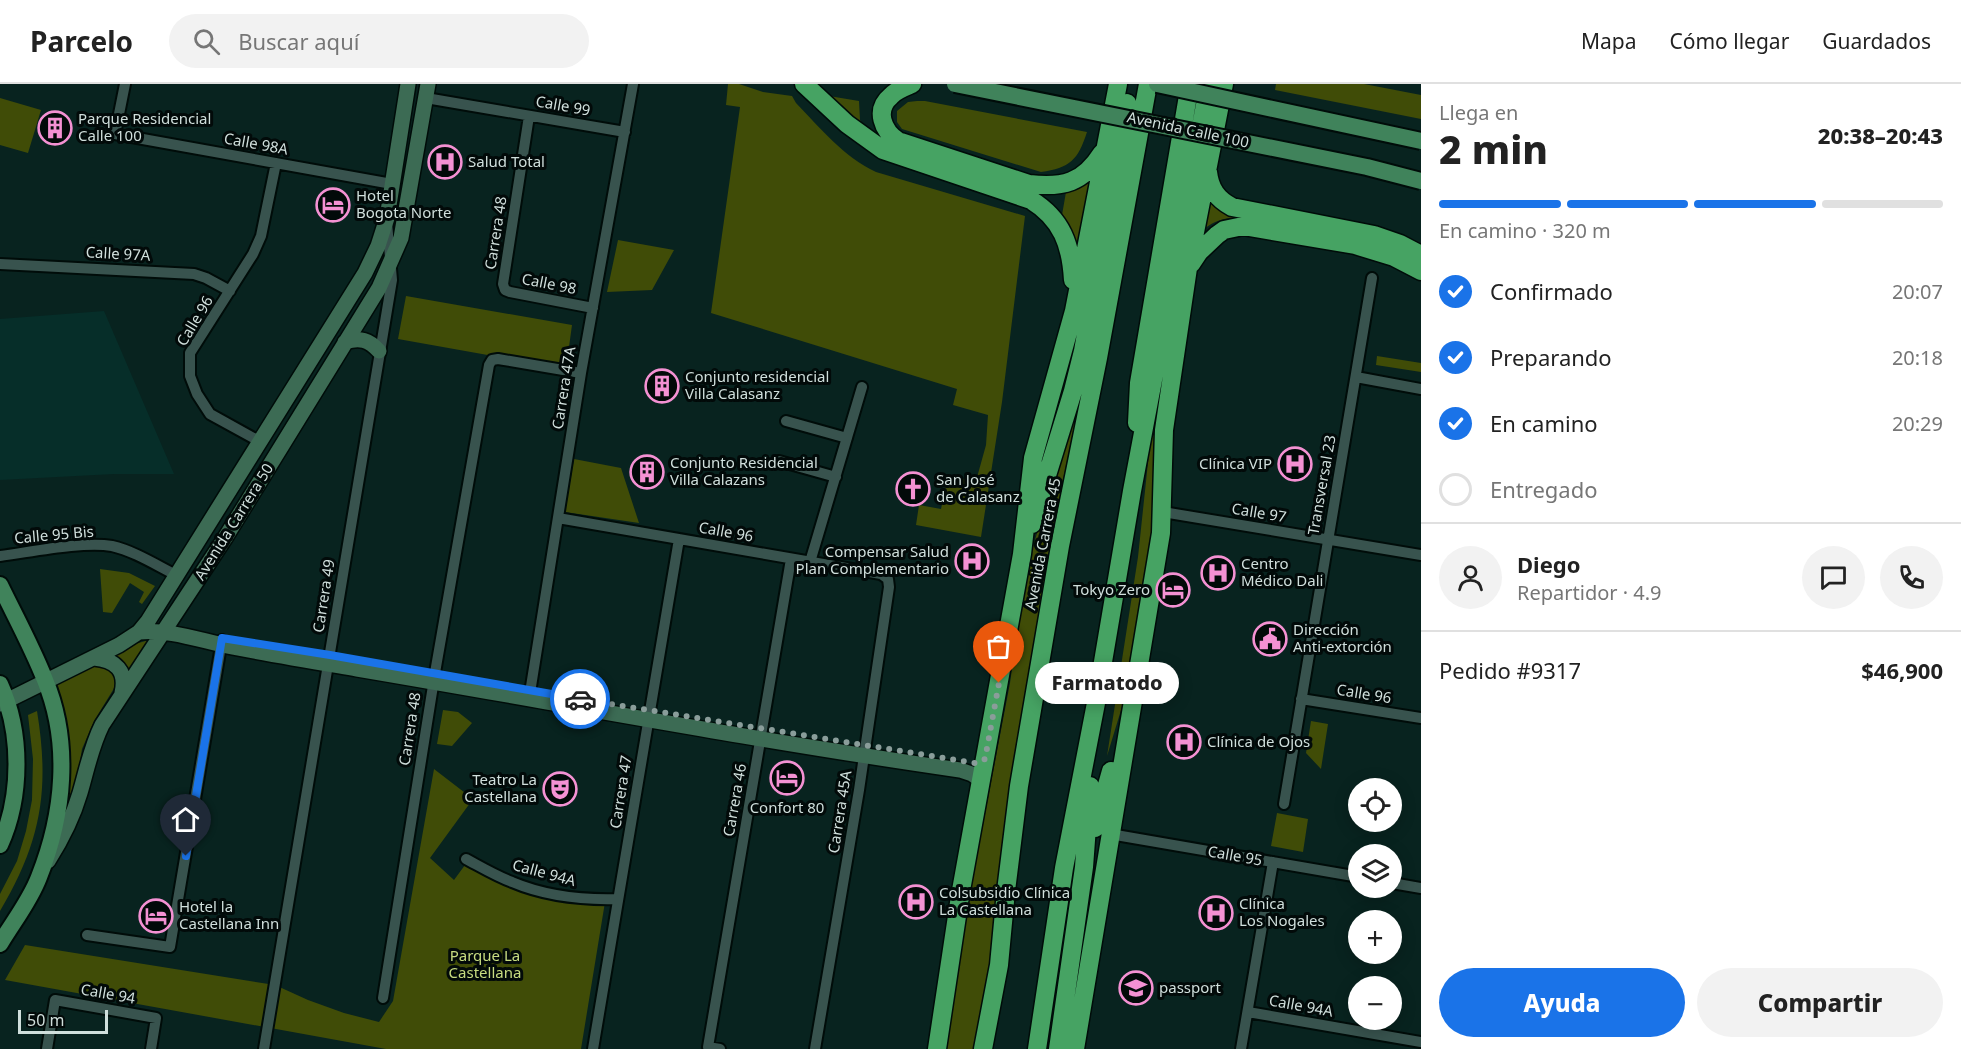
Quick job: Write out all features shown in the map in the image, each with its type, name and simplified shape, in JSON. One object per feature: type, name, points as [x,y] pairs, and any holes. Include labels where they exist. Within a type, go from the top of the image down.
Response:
[{"type":"highway","points":[[804,84],[847,124],[883,150],[1031,200],[1045,208],[1062,230],[1072,260],[1074,311]]},
{"type":"highway","points":[[912,84],[891,95],[883,105],[881,114],[883,125],[889,135],[898,141],[1029,184],[1045,186],[1070,182],[1086,174],[1106,146]]},
{"type":"highway","name":"Avenida Carrera 45","points":[[937,1049],[960,896],[1022,554],[1033,458],[1074,311],[1118,84]]},
{"type":"highway","name":"Avenida Carrera 45","points":[[1022,554],[1044,491],[1083,351],[1130,84]]},
{"type":"highway","name":"Avenida Carrera 45","points":[[983,1049],[999,965],[1005,891],[1019,786],[1058,557],[1098,358],[1148,84]]},
{"type":"highway","points":[[1132,491],[1139,383],[1190,84]]},
{"type":"highway","points":[[1036,1049],[1064,868],[1096,703],[1132,491],[1221,86]]},
{"type":"highway","points":[[1075,1049],[1161,533],[1164,430],[1188,268],[1221,86]]},
{"type":"highway","points":[[1208,160],[1208,176],[1214,192],[1232,207],[1374,235],[1400,244],[1421,255]]},
{"type":"highway","points":[[1188,268],[1199,252],[1217,235],[1224,230],[1243,226],[1355,245],[1394,257],[1421,271]]},
{"type":"highway","points":[[1084,867],[1135,684]]},
{"type":"highway","points":[[1060,1040],[1084,867],[1096,703]]},
{"type":"main road","name":"Avenida Calle 100","points":[[955,84],[1367,166],[1421,181]]},
{"type":"main road","points":[[1157,84],[1421,141]]},
{"type":"main road","points":[[0,585],[46,681],[57,717],[62,786],[53,830],[39,877]]},
{"type":"main road","points":[[0,684],[14,732],[16,765],[11,811],[0,845]]},
{"type":"main road","name":"Avenida Carrera 50","points":[[0,944],[39,877]]},
{"type":"street","name":"Calle 98A","points":[[125,84],[115,134],[392,184]]},
{"type":"street","name":"Avenida Carrera 50","points":[[4,702],[119,645],[139,632],[148,621],[365,273],[378,246],[387,218],[408,84]]},
{"type":"street","name":"Carrera 47A","points":[[530,694],[581,373],[633,84]]},
{"type":"street","name":"Avenida Carrera 50","points":[[39,877],[72,817],[94,742],[122,693],[225,538],[379,288],[392,262],[406,214],[427,91]]},
{"type":"street","name":"Calle 99","points":[[427,91],[529,116],[625,132]]},
{"type":"street","name":"Carrera 48","points":[[503,284],[529,116]]},
{"type":"street","name":"Calle 96","points":[[259,441],[210,414],[197,394],[190,375],[190,353],[253,254],[261,236],[276,163]]},
{"type":"street","name":"Carrera 49","points":[[264,1049],[392,280],[387,218]]},
{"type":"street","name":"Calle 97A","points":[[0,264],[194,274],[230,291]]},
{"type":"street","name":"Transversal 23","points":[[1284,804],[1372,278]]},
{"type":"street","name":"Calle 98","points":[[503,284],[505,290],[510,292],[593,308]]},
{"type":"street","points":[[345,342],[364,339],[379,351]]},
{"type":"street","name":"Carrera 48","points":[[383,998],[434,677],[489,364],[492,360],[498,359],[581,373]]},
{"type":"street","points":[[1356,377],[1421,388]]},
{"type":"street","points":[[810,562],[862,387]]},
{"type":"street","points":[[786,421],[847,438]]},
{"type":"street","points":[[779,461],[836,477]]},
{"type":"street","name":"Calle 97","points":[[1163,512],[1421,555]]},
{"type":"street","name":"Calle 96","points":[[558,518],[881,574],[888,579]]},
{"type":"street","name":"Carrera 47","points":[[593,1049],[679,539]]},
{"type":"street","name":"Calle 95 Bis","points":[[0,556],[88,545],[112,546],[176,575]]},
{"type":"street","name":"Carrera 46","points":[[720,1049],[708,1047],[791,559]]},
{"type":"street","name":"Carrera 45A","points":[[815,1049],[865,751],[889,587],[888,579]]},
{"type":"street","points":[[139,632],[164,632],[222,641],[865,751],[960,770],[981,780]]},
{"type":"street","points":[[87,935],[170,947],[222,641]]},
{"type":"street","points":[[94,658],[112,662],[118,668],[123,676],[122,693]]},
{"type":"street","name":"Calle 96","points":[[1301,699],[1421,718]]},
{"type":"street","points":[[865,751],[965,763],[975,763],[985,759]]},
{"type":"street","name":"Calle 95","points":[[1110,834],[1348,875]]},
{"type":"street","name":"Calle 94A","points":[[466,859],[513,883],[545,892],[587,900],[618,899]]},
{"type":"street","points":[[1241,1049],[1273,862]]},
{"type":"street","points":[[1402,885],[1421,888]]},
{"type":"street","name":"Calle 94","points":[[47,1049],[55,1000],[156,1018],[151,1049]]},
{"type":"street","name":"Calle 94A","points":[[1248,1012],[1421,1042]]},
{"type":"shaded area","points":[[104,311],[174,474],[114,474],[0,480],[0,319]]},
{"type":"green space","points":[[728,84],[739,84],[763,92],[792,96],[833,141],[864,166],[876,172],[1025,216],[1002,402],[981,537],[916,525],[919,505],[941,509],[946,485],[941,475],[976,481],[986,445],[988,415],[953,405],[957,389],[711,313],[740,107],[726,105]]},
{"type":"green space","points":[[1276,84],[1364,84],[1421,95],[1421,119],[1275,90]]},
{"type":"green space","points":[[823,95],[859,101],[860,120],[867,134]]},
{"type":"green space","points":[[0,98],[41,110],[28,153],[0,145]]},
{"type":"green space","points":[[917,101],[1087,132],[1080,150],[1072,161],[1059,168],[1041,172],[902,129],[897,122],[897,111],[908,102]]},
{"type":"green space","points":[[1091,180],[1078,249],[1062,215],[1066,192]]},
{"type":"green space","points":[[1206,191],[1242,217],[1219,221],[1200,233]]},
{"type":"green space","points":[[618,240],[674,250],[652,290],[607,292]]},
{"type":"green space","points":[[406,296],[572,325],[566,369],[398,339]]},
{"type":"green space","points":[[1377,356],[1421,363],[1421,372],[1376,365]]},
{"type":"green space","points":[[1157,401],[1160,401],[1153,469],[1151,547],[1125,697],[1107,756],[1138,557]]},
{"type":"green space","points":[[1071,416],[1076,417],[1019,734],[1001,855],[987,987],[976,1049],[946,1049],[969,898],[1010,683],[1023,588]]},
{"type":"green space","points":[[574,459],[621,468],[639,523],[565,512]]},
{"type":"green space","points":[[100,569],[129,573],[155,586],[142,604],[139,602],[144,592],[130,583],[112,613],[103,612]]},
{"type":"green space","points":[[149,640],[127,676],[126,667],[114,655],[135,644]]},
{"type":"green space","points":[[103,664],[112,666],[118,679],[94,721],[82,749],[77,778],[63,812],[62,708],[55,685]]},
{"type":"green space","points":[[443,710],[458,712],[472,723],[452,746],[437,744]]},
{"type":"green space","points":[[37,711],[42,766],[39,815],[25,862],[0,911],[0,894],[17,861],[32,800],[33,759],[28,715]]},
{"type":"green space","points":[[1311,721],[1328,724],[1321,769],[1306,753]]},
{"type":"green space","name":"Parque La Castellana","points":[[434,769],[473,799],[430,858],[454,880],[465,865],[531,893],[605,902],[581,1049],[386,1049],[5,980],[25,945],[275,985],[344,1013],[379,1022],[393,1001]]},
{"type":"green space","points":[[1277,813],[1308,819],[1303,852],[1271,846]]},
{"type":"way so far","points":[[580,699],[975,763],[985,759],[999,683]]},
{"type":"place","name":"Parque Residencial Calle 100","points":[[55,128]]},
{"type":"place","name":"Salud Total","points":[[445,162]]},
{"type":"place","name":"Hotel Bogota Norte","points":[[333,205]]},
{"type":"place","name":"Conjunto residencial Villa Calasanz","points":[[662,386]]},
{"type":"place","name":"Clínica VIP","points":[[1295,464]]},
{"type":"place","name":"Conjunto Residencial Villa Calazans","points":[[647,472]]},
{"type":"place","name":"San José de Calasanz","points":[[913,489]]},
{"type":"place","name":"Compensar Salud Plan Complementario","points":[[972,561]]},
{"type":"place","name":"Centro Médico Dali","points":[[1218,573]]},
{"type":"place","name":"Tokyo Zero","points":[[1173,590]]},
{"type":"place","name":"Dirección Anti-extorción","points":[[1270,639]]},
{"type":"place","name":"Farmatodo","points":[[999,683]]},
{"type":"place","name":"Clínica de Ojos","points":[[1184,742]]},
{"type":"place","name":"Confort 80","points":[[787,778]]},
{"type":"place","name":"Teatro La Castellana","points":[[560,789]]},
{"type":"place","name":"Colsubsidio Clínica La Castellana","points":[[916,902]]},
{"type":"place","name":"Clínica Los Nogales","points":[[1216,913]]},
{"type":"place","name":"Hotel la Castellana Inn","points":[[156,916]]},
{"type":"place","name":"passport","points":[[1136,988]]},
{"type":"route","points":[[186,856],[222,638],[580,699]]}]
